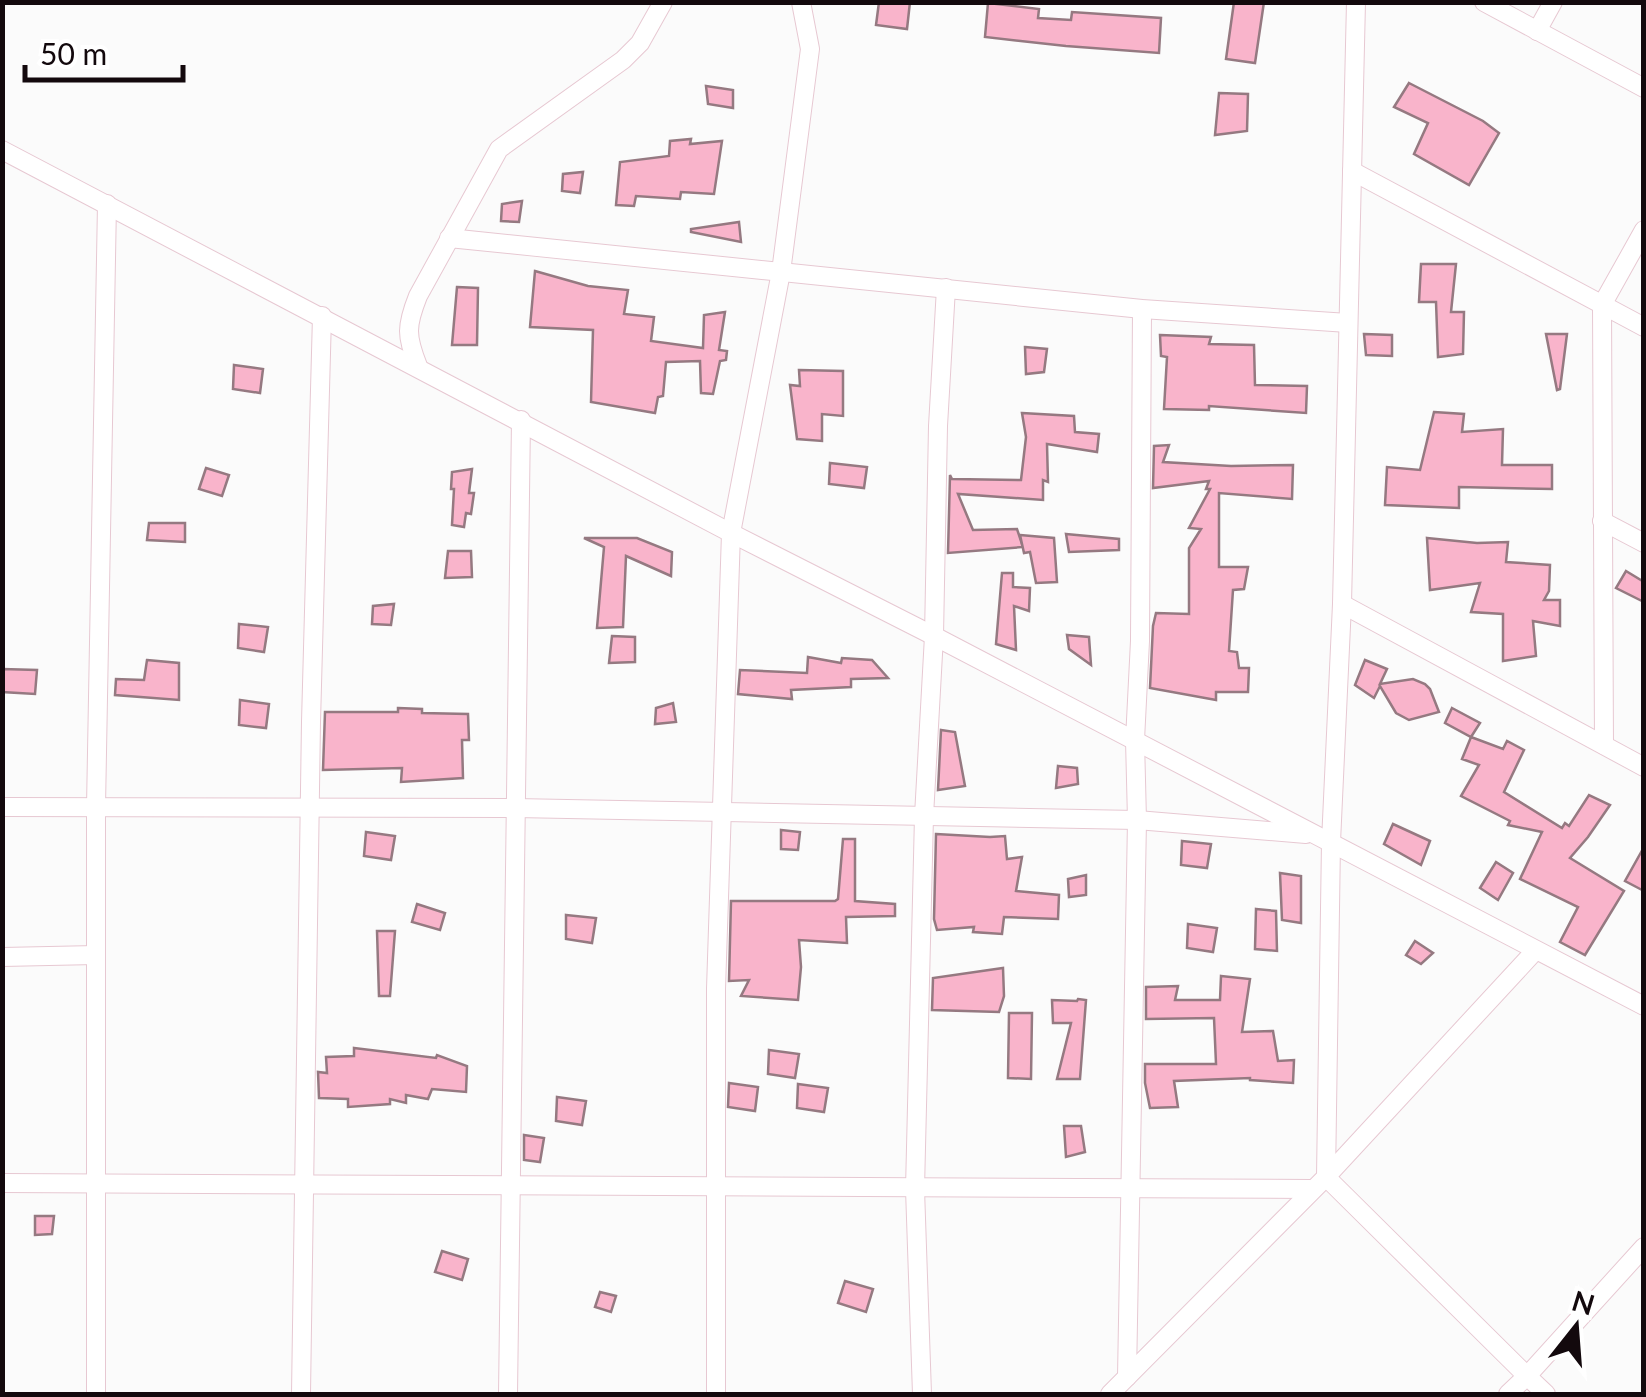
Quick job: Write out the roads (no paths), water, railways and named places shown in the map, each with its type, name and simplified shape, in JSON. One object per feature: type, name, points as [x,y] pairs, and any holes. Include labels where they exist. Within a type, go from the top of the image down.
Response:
[{"type":"street","points":[[418,366],[408,342],[408,320],[499,148],[623,60],[640,43],[663,2]]},
{"type":"street","points":[[716,1394],[716,988],[732,533],[781,272],[810,49],[801,2]]},
{"type":"street","points":[[1319,1183],[1323,838],[1342,604],[1356,2]]},
{"type":"street","points":[[1484,2],[1644,88]]},
{"type":"street","points":[[1537,31],[1552,2]]},
{"type":"street","points":[[2,150],[1644,1006]]},
{"type":"street","points":[[1352,171],[1644,327]]},
{"type":"street","points":[[96,1394],[96,807],[107,204]]},
{"type":"street","points":[[1604,745],[1602,305],[1644,230]]},
{"type":"street","points":[[450,238],[1142,309],[1348,323]]},
{"type":"street","points":[[922,1394],[916,1189],[924,816],[946,288]]},
{"type":"street","points":[[1127,1377],[1142,309]]},
{"type":"street","points":[[300,1394],[322,316]]},
{"type":"street","points":[[508,1394],[521,420]]},
{"type":"street","points":[[1602,521],[1644,543]]},
{"type":"street","points":[[1342,604],[1644,766]]},
{"type":"street","points":[[2,807],[515,808],[1137,820],[1323,838]]},
{"type":"street","points":[[1110,1394],[1319,1183],[1535,951]]},
{"type":"street","points":[[2,957],[96,956]]},
{"type":"street","points":[[2,1183],[916,1189],[1130,1189],[1319,1183],[1530,1386],[1546,1394]]},
{"type":"street","points":[[1508,1394],[1530,1386],[1644,1246]]}]
